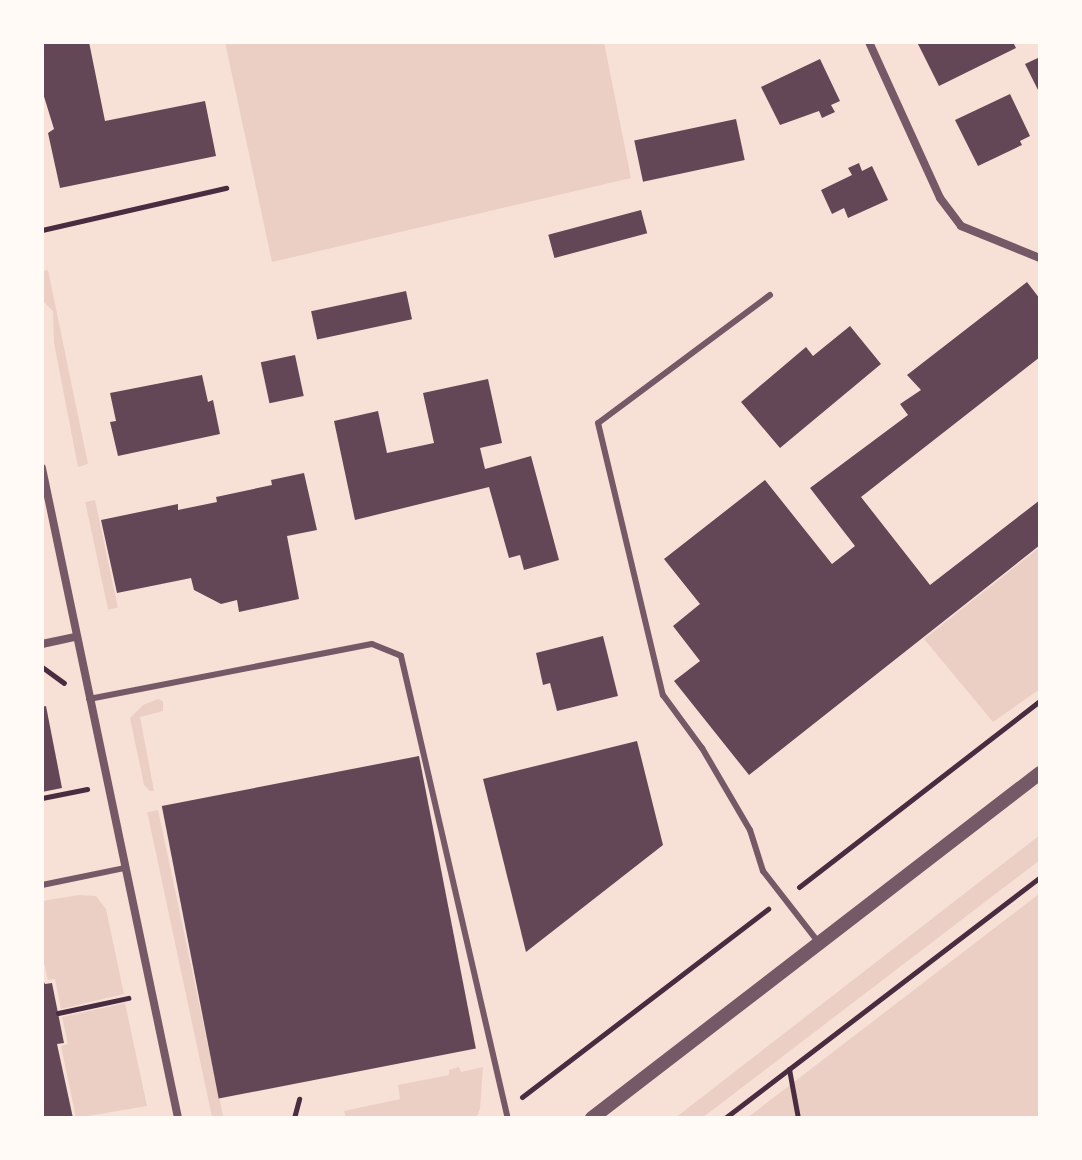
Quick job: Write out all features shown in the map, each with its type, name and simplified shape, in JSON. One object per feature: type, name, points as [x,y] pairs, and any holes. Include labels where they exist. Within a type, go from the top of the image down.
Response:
[{"type":"street","points":[[869,42],[940,198],[961,226],[1040,258]]},
{"type":"street","points":[[42,468],[178,1118]]},
{"type":"street","points":[[42,644],[75,637]]},
{"type":"street","points":[[592,1118],[1040,773]]},
{"type":"lane","points":[[770,295],[598,423],[663,695],[702,748],[750,830],[763,871],[819,943]]},
{"type":"lane","points":[[89,699],[372,644],[401,656],[508,1118]]},
{"type":"lane","points":[[42,885],[125,868]]},
{"type":"path","points":[[42,230],[226,188]]},
{"type":"path","points":[[42,667],[65,684]]},
{"type":"path","points":[[42,798],[87,789]]},
{"type":"path","points":[[725,1118],[1040,877]]},
{"type":"path","points":[[58,1013],[128,998]]},
{"type":"path","points":[[789,1069],[798,1118]]},
{"type":"path","points":[[294,1118],[299,1099]]},
{"type":"shaded area","points":[[225,42],[604,42],[631,178],[272,262]]},
{"type":"shaded area","points":[[48,270],[88,464],[78,467],[54,343],[53,311],[44,302],[42,290],[42,271]]},
{"type":"shaded area","points":[[95,500],[118,608],[108,610],[85,502]]},
{"type":"shaded area","points":[[1040,547],[1040,689],[993,722],[924,639]]},
{"type":"shaded area","points":[[158,699],[163,701],[163,711],[140,717],[154,791],[150,791],[144,785],[130,718],[143,705]]},
{"type":"shaded area","points":[[158,810],[223,1118],[212,1118],[147,812]]},
{"type":"shaded area","points":[[1040,835],[1040,860],[702,1118],[675,1118]]},
{"type":"shaded area","points":[[1040,893],[1040,1118],[747,1118],[1035,897]]},
{"type":"shaded area","points":[[79,895],[96,896],[106,909],[124,994],[61,1009],[55,979],[48,980],[42,955],[42,901]]},
{"type":"shaded area","points":[[125,1003],[147,1106],[76,1118],[61,1046],[68,1044],[62,1017]]},
{"type":"shaded area","points":[[459,1067],[461,1072],[483,1067],[480,1109],[476,1118],[346,1118],[344,1111],[400,1099],[398,1085],[449,1075],[449,1070]]},
{"type":"building","points":[[42,42],[89,42],[105,121],[205,101],[216,156],[60,188],[48,133],[54,129],[42,90]]},
{"type":"building","points":[[917,42],[1013,42],[1016,48],[939,86]]},
{"type":"building","points":[[1040,57],[1040,94],[1025,64]]},
{"type":"building","points":[[820,59],[840,101],[831,105],[835,112],[822,118],[819,111],[780,125],[761,87]]},
{"type":"building","points":[[1010,94],[1030,136],[1020,141],[1022,145],[978,166],[955,120]]},
{"type":"building","points":[[736,119],[745,160],[643,182],[634,141]]},
{"type":"building","points":[[859,163],[862,171],[872,166],[888,200],[848,218],[844,208],[832,214],[821,190],[852,175],[848,168]]},
{"type":"building","points":[[641,210],[647,233],[554,258],[548,235]]},
{"type":"building","points":[[1027,282],[1040,299],[1040,357],[861,497],[930,585],[1040,500],[1040,545],[749,775],[674,681],[700,661],[673,626],[700,604],[664,559],[765,480],[832,564],[855,546],[810,488],[908,415],[900,404],[921,390],[907,375]]},
{"type":"building","points":[[406,291],[412,319],[317,340],[311,311]]},
{"type":"building","points":[[850,326],[881,364],[780,448],[741,402],[806,347],[813,356]]},
{"type":"building","points":[[295,355],[304,396],[269,403],[261,362]]},
{"type":"building","points":[[202,375],[208,402],[213,400],[220,434],[118,456],[110,422],[116,421],[110,393]]},
{"type":"building","points":[[488,379],[502,443],[480,448],[485,469],[531,456],[559,560],[524,570],[520,555],[509,558],[489,487],[355,520],[334,421],[378,411],[387,453],[434,443],[423,393]]},
{"type":"building","points":[[304,473],[317,530],[287,536],[299,599],[239,612],[237,600],[221,604],[194,590],[191,578],[117,593],[101,520],[178,504],[178,510],[217,502],[216,497],[272,485],[271,480]]},
{"type":"building","points":[[603,636],[618,696],[557,711],[550,683],[543,685],[536,653]]},
{"type":"building","points":[[46,706],[62,788],[42,792],[42,707]]},
{"type":"building","points":[[637,741],[663,845],[526,952],[483,779]]},
{"type":"building","points":[[419,756],[476,1049],[219,1099],[162,806]]},
{"type":"building","points":[[42,978],[45,984],[52,983],[64,1043],[57,1044],[73,1118],[42,1118]]}]
